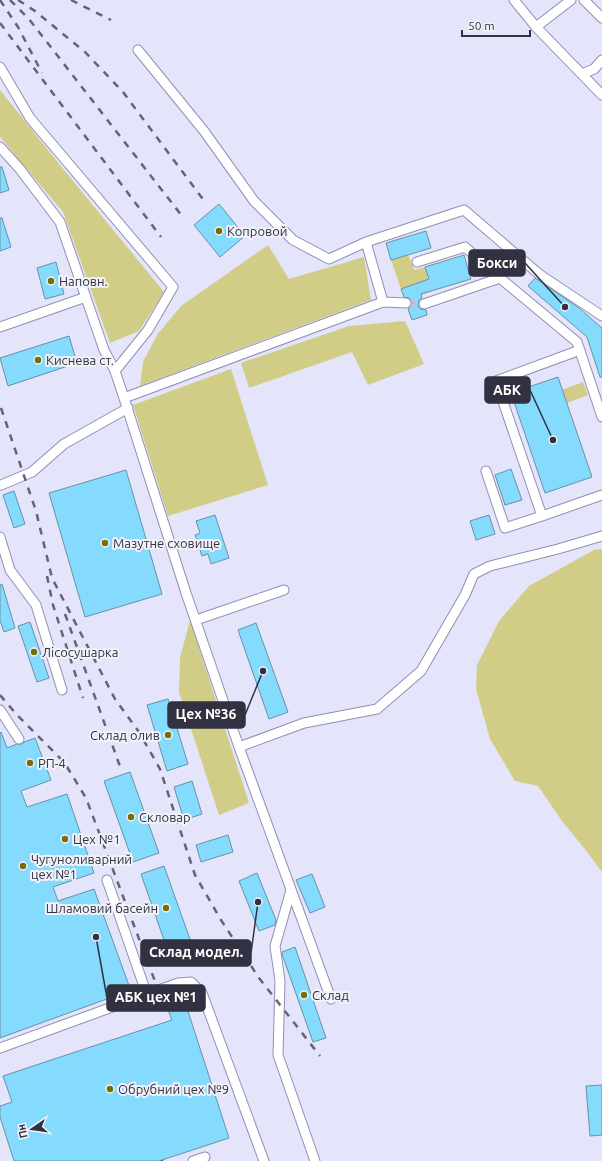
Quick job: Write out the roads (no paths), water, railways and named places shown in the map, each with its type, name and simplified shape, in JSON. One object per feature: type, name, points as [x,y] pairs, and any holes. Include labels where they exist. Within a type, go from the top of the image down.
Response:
[{"type":"street","points":[[514,0],[536,27],[602,95]]},
{"type":"street","points":[[536,27],[571,0]]},
{"type":"street","points":[[584,0],[602,18]]},
{"type":"street","points":[[138,50],[204,131],[254,201],[293,240],[329,259],[366,242],[464,210],[539,274],[602,316]]},
{"type":"street","points":[[582,74],[594,69],[602,60]]},
{"type":"street","points":[[0,67],[30,118],[173,287],[148,330],[115,371]]},
{"type":"street","points":[[0,146],[19,168],[60,222],[104,350],[115,371],[128,408],[196,620],[239,746],[331,999]]},
{"type":"street","points":[[366,242],[383,302]]},
{"type":"street","points":[[416,262],[465,247],[577,342],[602,418]]},
{"type":"street","points":[[424,304],[500,278]]},
{"type":"street","points":[[0,327],[86,297]]},
{"type":"street","points":[[124,398],[383,302],[406,303]]},
{"type":"street","points":[[542,516],[496,381],[580,350]]},
{"type":"street","points":[[0,485],[32,472],[64,444],[128,408]]},
{"type":"street","points":[[486,471],[505,528],[602,495]]},
{"type":"street","points":[[239,746],[304,723],[377,709],[421,671],[465,595],[474,574],[490,566],[602,536]]},
{"type":"street","points":[[0,539],[10,570],[36,605],[62,690]]},
{"type":"street","points":[[196,620],[284,590]]},
{"type":"street","points":[[0,710],[19,739]]},
{"type":"street","points":[[106,880],[147,995]]},
{"type":"street","points":[[291,890],[275,946],[280,980],[278,1055],[315,1161]]},
{"type":"street","points":[[0,1048],[178,983],[191,982],[202,992],[264,1161]]},
{"type":"street","points":[[193,1161],[205,1157]]},
{"type":"tunnel","points":[[406,303],[424,304]]},
{"type":"railway","points":[[0,0],[18,27],[42,73]]},
{"type":"railway","points":[[10,0],[29,19],[182,216]]},
{"type":"railway","points":[[18,0],[35,11],[85,52],[123,92],[205,202]]},
{"type":"railway","points":[[71,0],[111,20]]},
{"type":"railway","points":[[0,23],[161,237]]},
{"type":"railway","points":[[1,408],[36,511],[52,578],[115,699],[139,732],[160,769],[195,875],[221,920],[259,978],[320,1056]]},
{"type":"railway","points":[[47,576],[53,605],[83,698]]},
{"type":"railway","points":[[65,614],[122,772]]},
{"type":"railway","points":[[0,695],[17,715],[64,762],[86,798],[156,984]]},
{"type":"place","name":"Копровой","points":[[219,231]]},
{"type":"place","name":"Наповн.","points":[[51,281]]},
{"type":"place","name":"Бокси","points":[[565,307]]},
{"type":"place","name":"Киснева ст.","points":[[38,360]]},
{"type":"place","name":"АБК","points":[[553,440]]},
{"type":"place","name":"Мазутне сховище","points":[[105,543]]},
{"type":"place","name":"Лісосушарка","points":[[34,652]]},
{"type":"place","name":"Цех №36","points":[[263,671]]},
{"type":"place","name":"Склад олив","points":[[168,735]]},
{"type":"place","name":"РП-4","points":[[30,763]]},
{"type":"place","name":"Скловар","points":[[131,817]]},
{"type":"place","name":"Цех №1","points":[[65,839]]},
{"type":"place","name":"Чугуноливарний цех №1","points":[[23,866]]},
{"type":"place","name":"Склад модел.","points":[[258,902]]},
{"type":"place","name":"Шламовий басейн","points":[[166,908]]},
{"type":"place","name":"АБК цех №1","points":[[96,937]]},
{"type":"place","name":"Склад","points":[[304,995]]},
{"type":"place","name":"Обрубний цех №9","points":[[110,1089]]}]
